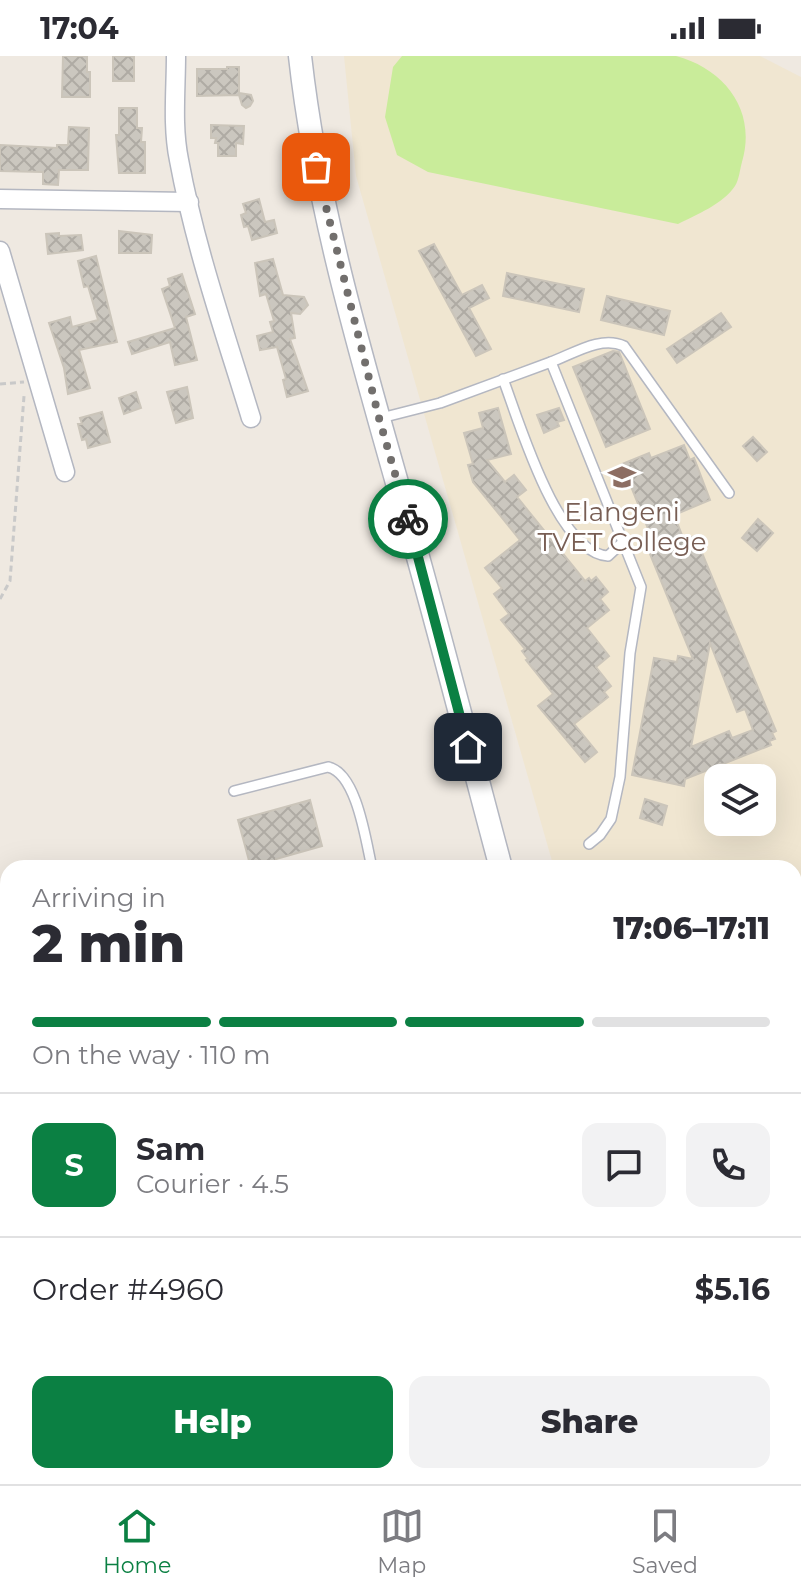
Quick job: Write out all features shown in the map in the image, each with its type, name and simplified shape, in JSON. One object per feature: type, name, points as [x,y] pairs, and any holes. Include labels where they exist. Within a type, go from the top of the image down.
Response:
[{"type":"street","points":[[176,56],[175,128],[178,158],[251,418]]},
{"type":"street","points":[[300,56],[316,167],[379,418],[499,860]]},
{"type":"street","points":[[0,199],[189,202]]},
{"type":"street","points":[[0,251],[65,472]]},
{"type":"lane","points":[[379,418],[440,403],[597,344],[615,342],[624,346],[729,493]]},
{"type":"lane","points":[[551,362],[641,587],[630,653],[620,777],[611,819],[589,844]]},
{"type":"lane","points":[[503,379],[544,485],[569,530],[582,545],[597,555],[608,556],[623,542]]},
{"type":"lane","points":[[234,791],[334,768],[349,782],[370,860]]},
{"type":"path","points":[[0,384],[38,381]]},
{"type":"path","points":[[0,599],[10,581],[25,393],[38,381]]},
{"type":"shaded area","name":"Elangeni TVET College","points":[[344,56],[760,56],[801,77],[801,860],[552,860],[356,176]]},
{"type":"green space","points":[[402,56],[676,56],[694,62],[722,82],[741,109],[745,143],[738,181],[716,204],[678,224],[428,172],[397,155],[385,117],[393,67]]},
{"type":"building","points":[[63,56],[87,56],[90,97],[62,97]]},
{"type":"building","points":[[113,56],[134,56],[134,81],[113,81]]},
{"type":"building","points":[[239,67],[239,93],[251,95],[253,101],[250,106],[246,108],[242,105],[239,95],[197,96],[197,69]]},
{"type":"building","points":[[119,108],[137,108],[137,128],[142,128],[141,142],[145,142],[145,173],[119,173],[116,135],[119,135]]},
{"type":"building","points":[[211,125],[244,126],[243,144],[236,143],[236,156],[218,156],[218,143],[215,143],[216,138],[211,138]]},
{"type":"building","points":[[69,127],[89,128],[88,170],[59,170],[58,185],[43,184],[43,172],[0,171],[0,145],[57,148],[57,145],[68,145]]},
{"type":"building","points":[[259,199],[265,222],[274,220],[277,233],[252,240],[241,215],[246,213],[243,204]]},
{"type":"building","points":[[119,231],[152,235],[151,253],[119,253]]},
{"type":"building","points":[[59,233],[59,236],[81,235],[83,250],[48,254],[46,234]]},
{"type":"building","points":[[434,244],[462,295],[482,285],[489,298],[469,308],[491,349],[476,356],[419,251]]},
{"type":"building","points":[[96,256],[117,342],[79,350],[90,388],[68,394],[64,368],[49,323],[70,317],[72,327],[98,320],[88,286],[84,287],[78,261]]},
{"type":"building","points":[[273,259],[283,295],[304,297],[308,305],[300,314],[291,313],[295,338],[290,339],[308,391],[287,397],[283,380],[286,379],[277,347],[260,350],[257,336],[273,332],[270,322],[274,321],[266,294],[260,296],[255,263]]},
{"type":"building","points":[[507,273],[584,289],[579,312],[503,296]]},
{"type":"building","points":[[182,274],[195,314],[186,317],[197,360],[175,365],[170,342],[132,354],[128,342],[175,328],[162,289],[170,286],[168,279]]},
{"type":"building","points":[[607,296],[670,311],[664,335],[601,320]]},
{"type":"building","points":[[721,313],[731,327],[677,363],[667,349]]},
{"type":"building","points":[[613,351],[619,352],[650,429],[606,447],[573,367]]},
{"type":"building","points":[[187,387],[193,418],[176,423],[167,392]]},
{"type":"building","points":[[136,392],[141,408],[124,414],[119,398]]},
{"type":"building","points":[[498,408],[511,454],[487,460],[505,482],[514,475],[526,490],[517,497],[585,581],[596,577],[608,592],[600,599],[609,610],[587,628],[609,656],[596,667],[611,686],[604,692],[608,697],[574,724],[597,752],[585,762],[538,706],[553,694],[526,660],[522,651],[525,649],[501,620],[509,614],[494,594],[502,588],[485,568],[520,540],[473,482],[468,465],[473,464],[464,433],[483,428],[479,413]]},
{"type":"building","points":[[559,408],[564,420],[544,433],[537,415]]},
{"type":"building","points":[[102,412],[110,442],[88,448],[86,439],[82,440],[78,424],[82,424],[80,418]]},
{"type":"building","points":[[753,437],[767,452],[757,461],[743,446]]},
{"type":"building","points":[[684,445],[690,460],[694,458],[710,500],[674,515],[684,540],[695,536],[776,731],[772,733],[775,739],[769,741],[771,745],[723,764],[704,764],[704,771],[685,779],[684,786],[632,775],[654,658],[677,662],[678,656],[693,659],[650,554],[657,551],[622,464],[649,453],[651,458]],"holes":[[[710,643],[737,712],[745,709],[753,730],[732,738],[729,731],[691,747]]]},
{"type":"building","points":[[758,519],[773,533],[757,551],[742,538]]},
{"type":"building","points":[[645,799],[667,806],[662,825],[640,818]]},
{"type":"building","points":[[310,800],[322,846],[276,860],[249,860],[238,820]]},
{"type":"way so far","points":[[316,167],[379,418],[408,519]]},
{"type":"place","name":"Elangeni TVET College","points":[[622,477]]},
{"type":"route","points":[[408,519],[468,747]]}]
